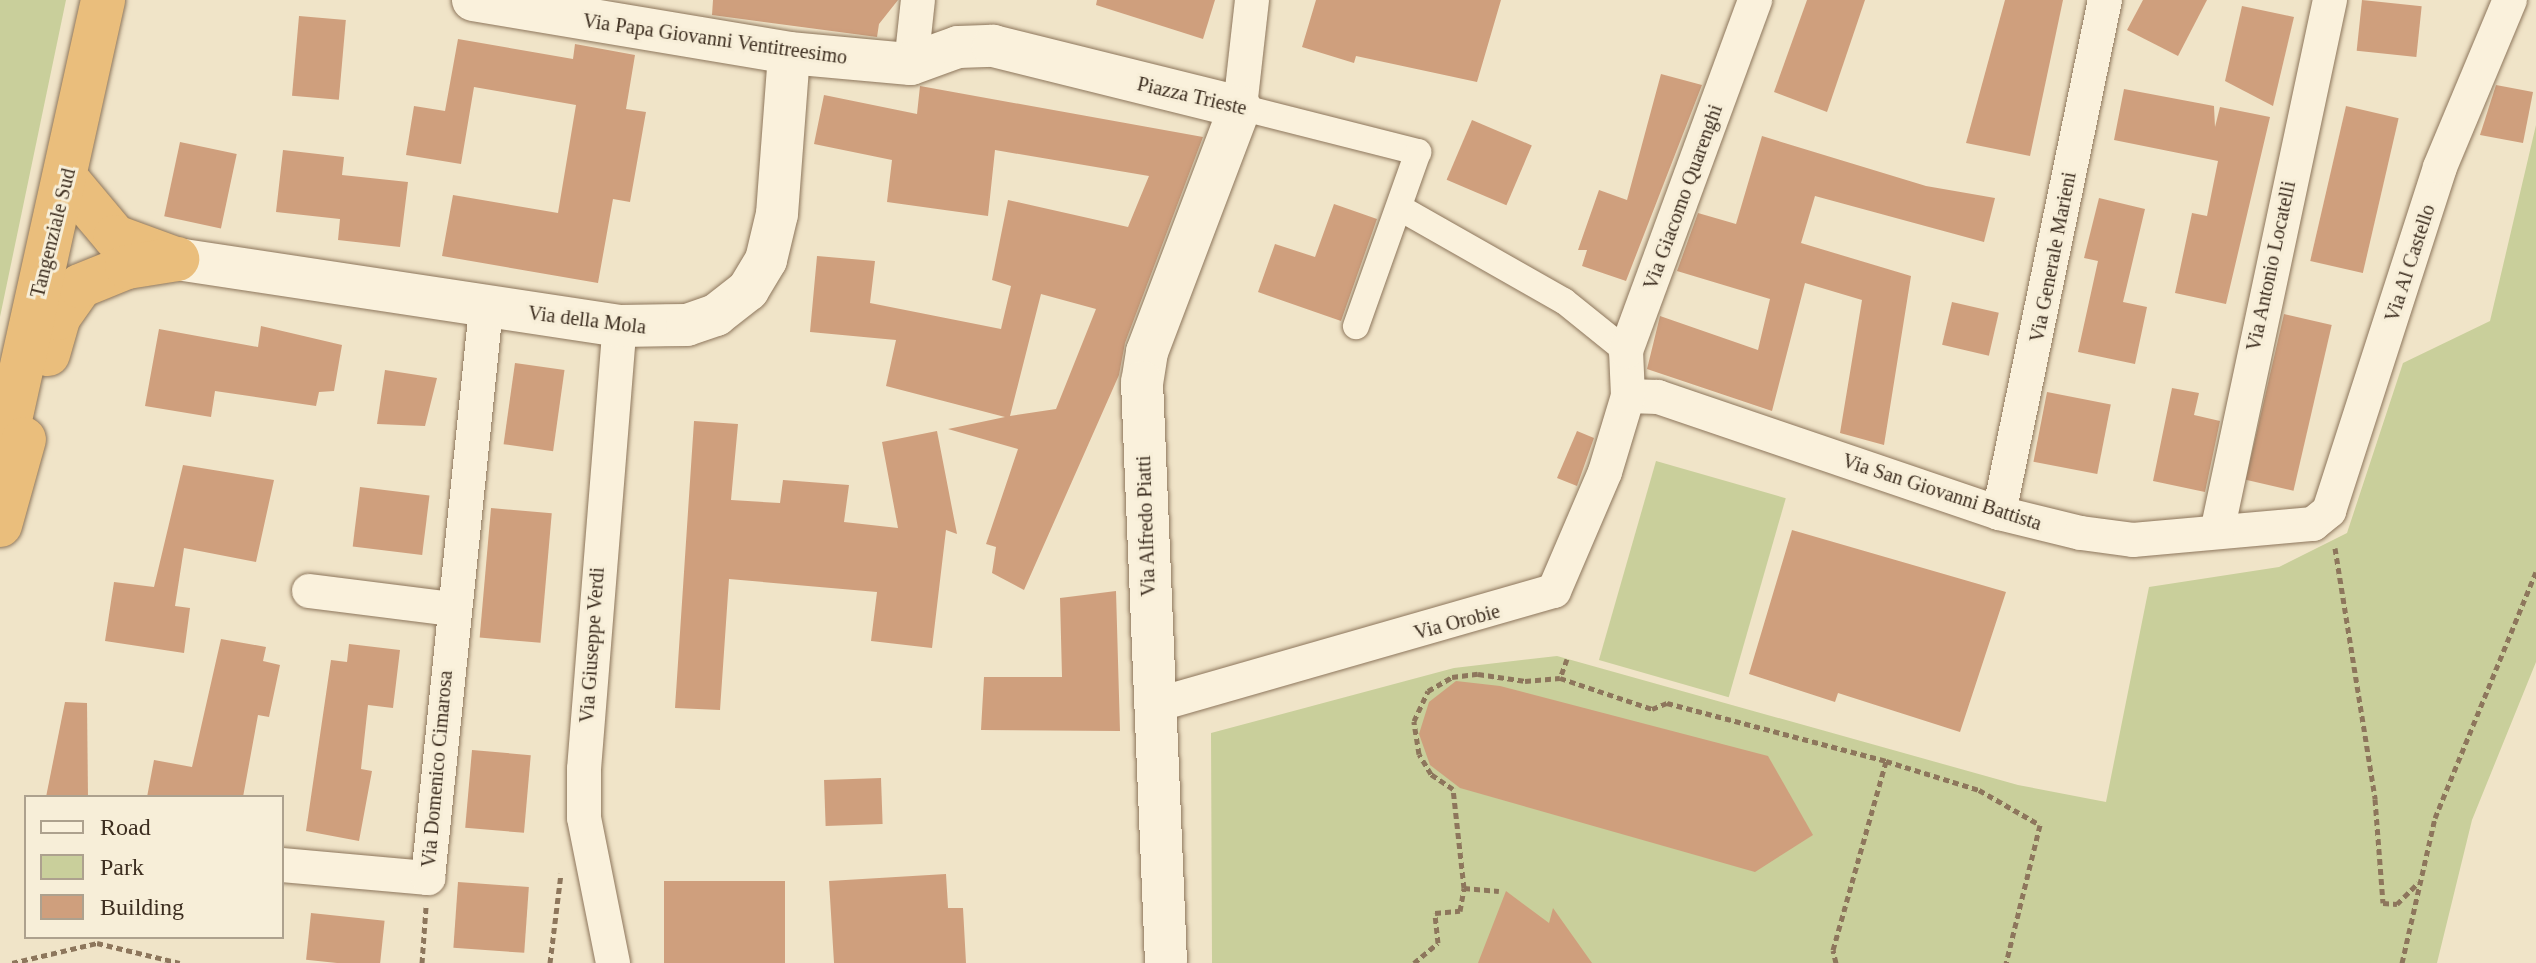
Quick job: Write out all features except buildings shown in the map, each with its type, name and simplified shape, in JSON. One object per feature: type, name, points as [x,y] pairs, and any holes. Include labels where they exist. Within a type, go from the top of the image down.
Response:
[{"type":"highway","points":[[23,354],[50,147],[80,0]]},
{"type":"highway","name":"Tangenziale Sud","points":[[0,465],[23,354],[68,181],[103,0]]},
{"type":"highway","points":[[68,181],[115,237],[177,259]]},
{"type":"highway","points":[[0,525],[67,301],[97,276],[177,259]]},
{"type":"street","name":"Via Papa Giovanni Ventitreesimo","points":[[473,0],[619,14],[789,53],[911,64]]},
{"type":"street","points":[[911,64],[918,0]]},
{"type":"street","points":[[1240,107],[1252,0]]},
{"type":"street","name":"Via Giacomo Quarenghi","points":[[1628,396],[1626,351],[1755,0]]},
{"type":"street","name":"Via Generale Marieni","points":[[1999,513],[2105,0]]},
{"type":"street","name":"Via Antonio Locatelli","points":[[2217,532],[2330,0]]},
{"type":"street","name":"Via Al Castello","points":[[2321,518],[2440,167],[2510,0]]},
{"type":"street","name":"Piazza Trieste","points":[[911,64],[958,47],[993,46],[1418,152],[1356,326]]},
{"type":"street","name":"Via della Mola","points":[[177,259],[620,326],[675,326],[716,315],[758,276],[777,214],[789,53]]},
{"type":"street","name":"Via Alfredo Piatti","points":[[1166,963],[1142,382],[1147,352],[1240,107]]},
{"type":"street","points":[[1400,208],[1564,301],[1626,351]]},
{"type":"street","name":"Via Domenico Cimarosa","points":[[284,865],[428,878],[452,609],[486,308]]},
{"type":"street","name":"Via Giuseppe Verdi","points":[[613,963],[588,834],[584,769],[620,326]]},
{"type":"street","name":"Via San Giovanni Battista","points":[[1628,396],[1658,397],[1999,513],[2133,540],[2321,518]]},
{"type":"street","name":"Via Orobie","points":[[1156,705],[1543,598],[1567,572],[1628,396]]},
{"type":"street","points":[[309,591],[452,609]]},
{"type":"path","points":[[2321,518],[2375,799],[2383,903],[2397,904],[2418,883]]},
{"type":"path","points":[[2402,963],[2435,818],[2536,572]]},
{"type":"path","points":[[1560,678],[1567,659]]},
{"type":"path","points":[[1414,963],[1438,943],[1435,913],[1460,911],[1464,888],[1453,789],[1431,774],[1419,754],[1414,721],[1423,701],[1452,677],[1560,678],[1652,709],[1667,703],[1886,761],[1979,790],[2040,825],[2006,963]]},
{"type":"path","points":[[1836,963],[1833,950],[1886,761]]},
{"type":"path","points":[[550,963],[565,860],[588,834]]},
{"type":"path","points":[[422,963],[428,878]]},
{"type":"path","points":[[1464,888],[1499,891]]},
{"type":"path","points":[[12,963],[97,943],[180,963]]},
{"type":"green space","points":[[0,0],[66,0],[0,317]]},
{"type":"green space","points":[[2536,125],[2536,662],[2472,820],[2437,963],[1212,963],[1211,733],[1454,668],[1557,656],[2018,785],[2106,802],[2149,587],[2279,567],[2347,533],[2403,363],[2490,321]]},
{"type":"green space","points":[[1656,461],[1786,498],[1729,697],[1599,660]]}]
